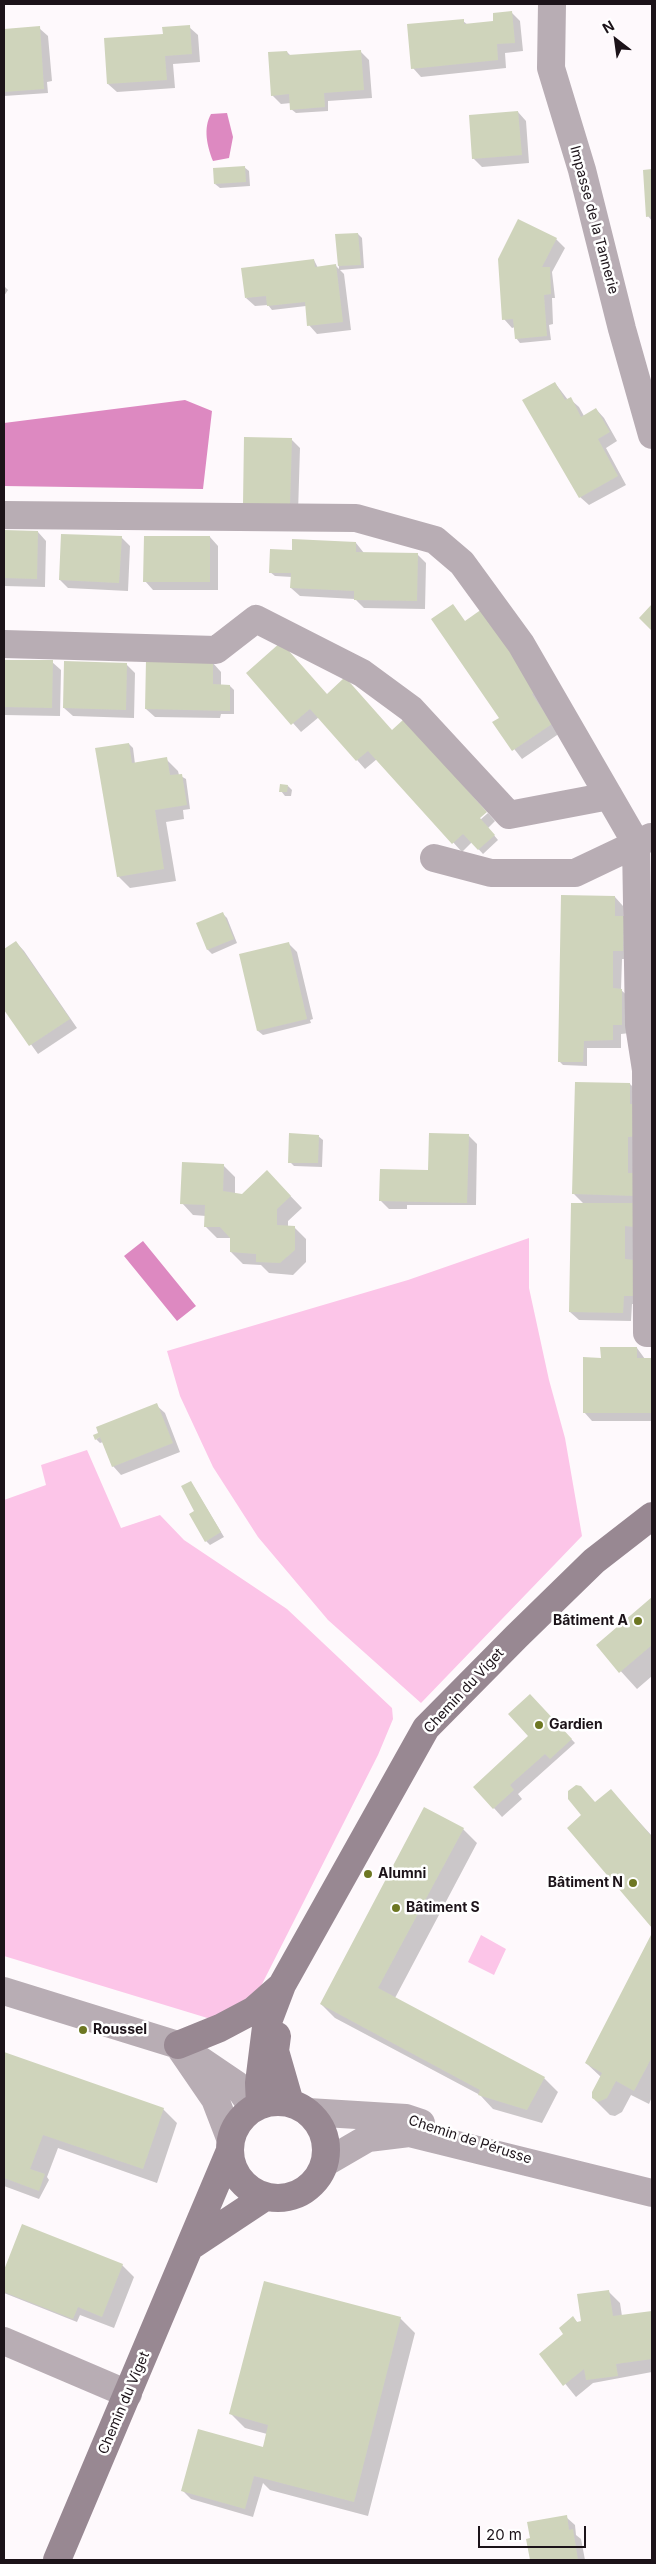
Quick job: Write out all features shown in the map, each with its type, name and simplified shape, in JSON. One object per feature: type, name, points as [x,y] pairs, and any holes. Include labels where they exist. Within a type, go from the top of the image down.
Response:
[{"type":"street","name":"Impasse de la Tannerie","points":[[552,4],[551,68],[582,170],[622,329],[652,435]]},
{"type":"street","points":[[4,515],[356,518],[435,540],[462,563],[521,644],[609,796],[644,840],[645,960],[639,1025],[646,1070],[647,1333],[652,1333]]},
{"type":"street","points":[[4,644],[216,650],[256,619],[362,673],[411,709],[509,815],[609,796]]},
{"type":"street","points":[[434,858],[491,873],[575,873],[644,840]]},
{"type":"street","name":"Chemin du Viget","points":[[282,1985],[426,1728],[594,1561],[652,1516]]},
{"type":"street","points":[[178,2045],[220,2028],[254,2010],[282,1985]]},
{"type":"street","points":[[257,2107],[266,2027],[282,1985]]},
{"type":"street","points":[[178,2045],[215,2098],[230,2146],[232,2168],[240,2181],[251,2190],[265,2197],[280,2199],[295,2196],[308,2188],[318,2177],[325,2163],[326,2140],[322,2130],[299,2108],[275,2052],[282,1985]]},
{"type":"street","points":[[4,1991],[178,2045],[236,2085],[257,2107]]},
{"type":"street","points":[[230,2146],[235,2126],[257,2107],[275,2102],[299,2108]]},
{"type":"street","name":"Chemin de Pérusse","points":[[299,2108],[406,2118],[541,2164]]},
{"type":"street","name":"Chemin de Pérusse","points":[[325,2163],[368,2138],[409,2133],[541,2164],[652,2193]]},
{"type":"street","name":"Chemin du Viget","points":[[57,2560],[191,2246],[230,2146]]},
{"type":"street","points":[[191,2246],[265,2197]]},
{"type":"street","points":[[4,2341],[128,2394]]},
{"type":"shaded area","points":[[227,113],[233,137],[229,158],[213,161],[207,137],[207,125],[211,114]]},
{"type":"shaded area","points":[[185,400],[212,411],[203,489],[4,486],[4,423]]},
{"type":"shaded area","points":[[529,1238],[529,1288],[549,1380],[565,1438],[582,1536],[421,1703],[328,1620],[258,1537],[213,1467],[180,1396],[167,1351],[408,1280]]},
{"type":"shaded area","points":[[143,1241],[196,1306],[177,1321],[124,1256]]},
{"type":"shaded area","points":[[87,1450],[121,1528],[160,1515],[184,1540],[287,1609],[392,1708],[393,1719],[378,1755],[257,1994],[214,2020],[4,1956],[4,1500],[46,1485],[41,1465]]},
{"type":"shaded area","points":[[481,1935],[506,1949],[494,1975],[468,1962]]},
{"type":"building","points":[[512,11],[515,43],[497,44],[498,60],[411,69],[407,24],[464,19],[464,24],[493,21],[493,13]]},
{"type":"building","points":[[190,25],[192,54],[165,56],[167,80],[107,84],[104,38],[163,34],[162,27]]},
{"type":"building","points":[[40,26],[44,89],[4,92],[4,29]]},
{"type":"building","points":[[361,50],[364,90],[324,93],[325,107],[290,110],[289,94],[271,96],[268,52],[287,51],[288,55]]},
{"type":"building","points":[[518,111],[522,155],[472,159],[469,115]]},
{"type":"building","points":[[245,166],[246,182],[214,184],[213,168]]},
{"type":"building","points":[[652,169],[652,216],[646,217],[643,170]]},
{"type":"building","points":[[518,219],[557,238],[542,267],[550,267],[551,294],[544,295],[547,336],[515,339],[513,319],[502,320],[498,259]]},
{"type":"building","points":[[358,233],[361,265],[338,266],[335,234]]},
{"type":"building","points":[[314,259],[315,267],[336,264],[343,322],[307,326],[305,302],[267,306],[266,296],[245,298],[241,268]]},
{"type":"building","points":[[555,382],[565,400],[571,397],[581,417],[596,408],[610,432],[598,439],[618,476],[579,498],[522,400]]},
{"type":"building","points":[[244,437],[292,438],[290,505],[243,504]]},
{"type":"building","points":[[4,530],[38,531],[37,579],[4,578]]},
{"type":"building","points":[[61,534],[122,536],[119,583],[59,580]]},
{"type":"building","points":[[144,536],[210,536],[210,582],[143,582]]},
{"type":"building","points":[[292,539],[356,542],[356,552],[418,553],[417,601],[354,600],[354,591],[290,588],[291,573],[269,573],[270,549],[292,550]]},
{"type":"building","points":[[453,604],[465,621],[482,609],[539,690],[532,694],[552,724],[512,751],[492,722],[499,718],[431,619]]},
{"type":"building","points":[[652,604],[652,631],[639,618]]},
{"type":"building","points":[[281,642],[327,694],[345,677],[392,730],[404,719],[487,812],[480,818],[495,835],[478,850],[463,834],[452,844],[368,751],[356,761],[310,709],[291,725],[246,673]]},
{"type":"building","points":[[4,660],[53,660],[52,708],[4,707]]},
{"type":"building","points":[[146,660],[213,662],[213,684],[230,685],[230,711],[145,709]]},
{"type":"building","points":[[64,661],[127,663],[126,710],[63,708]]},
{"type":"building","points":[[129,743],[132,763],[167,757],[170,775],[182,774],[187,805],[155,810],[164,869],[117,877],[95,748]]},
{"type":"building","points":[[280,784],[288,785],[287,792],[279,792]]},
{"type":"building","points":[[561,895],[615,896],[615,916],[624,916],[623,951],[613,951],[613,988],[622,989],[622,1025],[613,1025],[613,1040],[584,1041],[583,1062],[558,1062]]},
{"type":"building","points":[[223,912],[234,939],[207,950],[196,923]]},
{"type":"building","points":[[16,941],[70,1019],[29,1046],[4,1010],[4,949]]},
{"type":"building","points":[[289,942],[307,1019],[257,1031],[239,954]]},
{"type":"building","points":[[575,1082],[630,1083],[630,1104],[639,1104],[638,1136],[628,1137],[628,1173],[636,1173],[636,1196],[572,1194]]},
{"type":"building","points":[[289,1133],[319,1135],[318,1163],[288,1163]]},
{"type":"building","points":[[429,1133],[469,1134],[467,1203],[379,1201],[380,1169],[428,1170]]},
{"type":"building","points":[[182,1162],[224,1164],[223,1191],[242,1194],[267,1170],[291,1196],[277,1209],[277,1225],[295,1226],[295,1250],[280,1263],[256,1262],[256,1254],[230,1252],[230,1238],[220,1227],[204,1227],[205,1205],[180,1204]]},
{"type":"building","points":[[571,1203],[634,1203],[634,1227],[625,1226],[625,1259],[634,1260],[633,1296],[624,1296],[623,1313],[569,1312]]},
{"type":"building","points":[[600,1347],[637,1347],[637,1358],[652,1358],[652,1413],[583,1413],[583,1357],[601,1358]]},
{"type":"building","points":[[157,1403],[173,1443],[112,1467],[100,1437],[95,1440],[93,1435],[98,1433],[96,1427]]},
{"type":"building","points":[[191,1481],[221,1532],[205,1542],[189,1514],[194,1511],[181,1486]]},
{"type":"building","name":"Bâtiment A","points":[[652,1597],[652,1645],[619,1673],[596,1645]]},
{"type":"building","points":[[530,1694],[572,1739],[550,1759],[545,1754],[510,1785],[514,1790],[493,1809],[473,1787],[528,1736],[508,1714]]},
{"type":"building","name":"Bâtiment N","points":[[576,1785],[581,1786],[595,1802],[611,1789],[652,1837],[652,1928],[567,1828],[581,1815],[568,1799],[568,1791]]},
{"type":"building","name":"Bâtiment S","points":[[424,1807],[464,1828],[378,1988],[545,2077],[527,2110],[478,2095],[480,2090],[320,2004]]},
{"type":"building","points":[[652,1933],[652,2057],[634,2091],[616,2081],[607,2098],[598,2102],[592,2098],[592,2092],[602,2073],[585,2063]]},
{"type":"building","points":[[4,2052],[164,2108],[143,2169],[43,2135],[30,2169],[45,2174],[39,2191],[4,2178]]},
{"type":"building","points":[[22,2224],[123,2264],[102,2317],[78,2307],[73,2319],[4,2292],[4,2270]]},
{"type":"building","points":[[264,2281],[401,2317],[354,2502],[254,2476],[245,2509],[181,2491],[198,2429],[263,2447],[268,2425],[229,2414]]},
{"type":"building","points":[[609,2290],[613,2316],[652,2311],[652,2359],[616,2364],[618,2376],[586,2380],[584,2369],[563,2386],[539,2354],[563,2334],[559,2328],[573,2316],[577,2322],[581,2321],[577,2294]]},
{"type":"building","points":[[567,2515],[569,2530],[573,2529],[578,2560],[530,2560],[526,2539],[530,2538],[527,2522]]},
{"type":"place","name":"Bâtiment A","points":[[638,1621]]},
{"type":"place","name":"Gardien","points":[[539,1725]]},
{"type":"place","name":"Alumni","points":[[368,1874]]},
{"type":"place","name":"Bâtiment N","points":[[633,1883]]},
{"type":"place","name":"Bâtiment S","points":[[396,1908]]},
{"type":"place","name":"Roussel","points":[[83,2030]]}]
